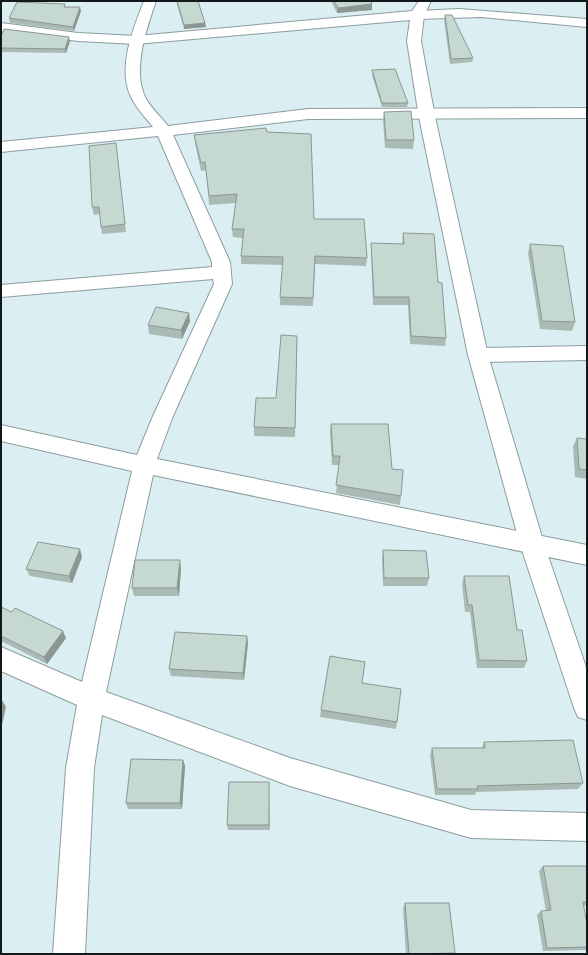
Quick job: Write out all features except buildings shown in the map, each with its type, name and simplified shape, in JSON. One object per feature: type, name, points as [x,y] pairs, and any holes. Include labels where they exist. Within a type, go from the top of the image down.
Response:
[{"type":"street","points":[[69,954],[80,768],[91,699],[144,465],[163,416],[223,284],[221,262],[164,130],[138,97],[133,72],[136,40],[150,1]]},
{"type":"street","points":[[421,8],[414,41],[426,112],[478,355],[532,544],[587,708]]},
{"type":"street","points":[[1,27],[78,37],[136,40],[421,8],[433,13],[507,16],[587,23]]},
{"type":"street","points":[[1,146],[308,114],[426,112],[587,113]]},
{"type":"street","points":[[1,291],[222,272]]},
{"type":"street","points":[[478,355],[587,353]]},
{"type":"street","points":[[1,433],[144,465],[587,554]]},
{"type":"street","points":[[1,659],[91,699],[290,772],[471,824],[587,827]]}]
